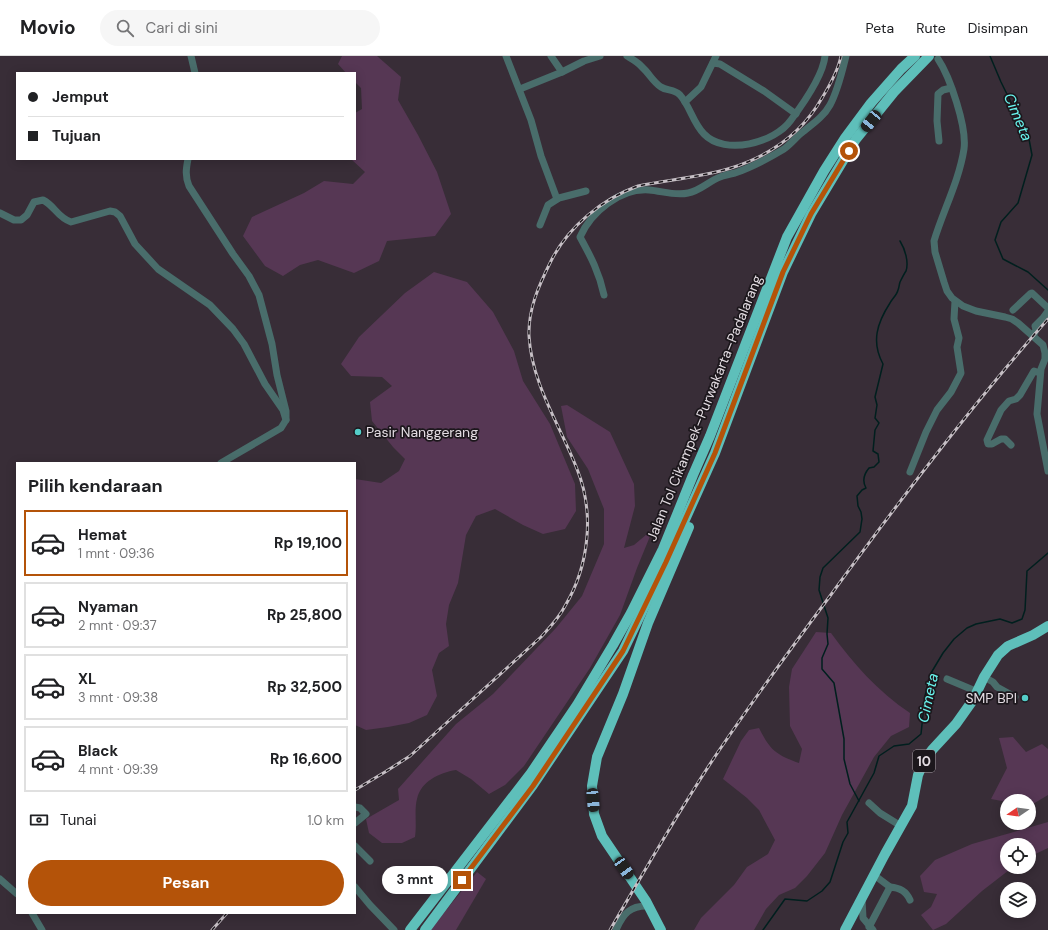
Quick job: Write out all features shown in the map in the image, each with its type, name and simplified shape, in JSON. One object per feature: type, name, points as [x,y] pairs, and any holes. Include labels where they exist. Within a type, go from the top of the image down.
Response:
[{"type":"highway","name":"Jalan Tol Cikampek–Purwakarta–Padalarang","points":[[410,930],[531,773],[577,705],[613,645],[631,613],[662,549],[710,436],[788,237],[824,171],[845,138],[871,104],[901,69],[915,56]]},
{"type":"highway","name":"Jalan Tol Cikampek–Purwakarta–Padalarang","points":[[425,930],[533,786],[623,651],[666,562],[715,453],[783,272],[811,214],[856,139],[894,92],[933,57]]},
{"type":"highway","points":[[661,930],[649,906],[602,836],[594,814],[592,786],[597,757],[623,694],[648,623],[689,527],[696,494]]},
{"type":"highway","name":"10","points":[[845,930],[912,806],[918,775],[924,761],[956,724],[978,692],[993,661],[1003,650],[1048,626]]},
{"type":"street","points":[[191,56],[195,72]]},
{"type":"street","points":[[506,56],[534,127],[541,156],[557,199]]},
{"type":"street","points":[[551,56],[562,72]]},
{"type":"street","points":[[520,89],[562,72],[584,61],[600,56]]},
{"type":"street","points":[[627,56],[642,66],[659,86],[675,91],[684,102],[694,121],[706,137],[720,144],[734,145],[753,143],[777,134],[788,125],[815,85],[825,56]]},
{"type":"street","points":[[604,295],[595,262],[580,237],[590,219],[614,200],[627,193],[643,190],[656,190],[670,194],[686,194],[719,177],[754,165],[785,148],[816,122],[829,106],[837,90],[846,56]]},
{"type":"street","points":[[933,57],[943,66],[958,108],[964,147],[934,241],[935,252],[945,287],[955,301],[976,311],[1012,319],[1043,345],[1045,359],[1040,373],[1037,414],[1048,471]]},
{"type":"street","points":[[684,102],[701,87],[714,59],[764,91],[796,114]]},
{"type":"street","points":[[939,140],[937,121],[938,94],[951,88]]},
{"type":"street","points":[[188,160],[186,178],[189,186],[249,276],[259,295],[272,344],[277,375],[286,410],[286,420],[281,428],[223,462]]},
{"type":"street","points":[[540,225],[548,205],[557,199],[586,191]]},
{"type":"street","points":[[0,213],[14,220],[20,220],[27,215],[34,202],[43,200],[47,202],[61,218],[71,222],[110,211],[115,212],[120,216],[140,252],[158,269],[210,305],[233,328],[244,344],[265,384],[284,410],[286,420]]},
{"type":"street","points":[[1013,310],[1032,293],[1048,309],[1034,326],[1036,330],[1033,336]]},
{"type":"street","points":[[910,472],[926,432],[937,410],[951,392],[961,373],[957,347],[959,338],[954,319],[955,301]]},
{"type":"street","points":[[1011,446],[1005,439],[1001,439],[992,444],[988,444],[987,440],[1001,410],[1009,401],[1016,399],[1020,395],[1034,371],[1040,373]]},
{"type":"street","points":[[984,677],[993,682],[997,687],[1015,697]]},
{"type":"street","points":[[947,679],[978,692]]},
{"type":"street","points":[[869,803],[880,813],[901,826]]},
{"type":"street","points":[[356,807],[360,808],[366,814],[356,822]]},
{"type":"street","points":[[356,847],[370,861]]},
{"type":"street","points":[[874,875],[890,887],[896,887],[904,891],[910,900]]},
{"type":"street","points":[[0,879],[16,893]]},
{"type":"street","points":[[862,899],[862,914],[864,921],[871,928],[890,887]]},
{"type":"street","points":[[356,888],[394,930]]},
{"type":"street","points":[[616,930],[622,917],[630,909],[641,906],[649,906]]},
{"type":"street","points":[[33,914],[42,930]]},
{"type":"shaded area","points":[[342,56],[377,56],[401,77],[398,100],[437,172],[451,214],[435,236],[387,241],[379,261],[354,273],[318,260],[300,265],[283,276],[265,266],[243,236],[252,217],[304,193],[324,181],[353,184],[365,172],[352,160],[356,160],[356,112],[362,109],[361,88],[356,83],[356,72],[345,72],[338,64]]},
{"type":"shaded area","points":[[434,272],[467,282],[493,312],[514,351],[523,381],[550,424],[575,484],[576,511],[565,529],[543,534],[523,525],[495,509],[476,516],[466,535],[458,583],[449,605],[446,624],[449,646],[439,653],[432,670],[437,696],[427,715],[409,723],[366,730],[356,725],[356,479],[381,483],[399,471],[405,459],[372,421],[370,402],[392,386],[382,377],[351,376],[341,364],[359,337],[405,293]]},
{"type":"shaded area","points":[[567,405],[610,432],[634,484],[635,506],[624,548],[634,545],[653,529],[620,615],[590,668],[524,766],[505,785],[489,794],[471,779],[456,770],[443,773],[422,787],[419,793],[416,808],[415,837],[402,843],[382,843],[369,833],[366,819],[399,800],[398,789],[456,724],[493,694],[556,628],[582,596],[604,544],[604,509],[588,469],[567,437],[561,406]]},
{"type":"shaded area","points":[[816,632],[831,633],[867,676],[887,696],[910,713],[909,727],[891,736],[874,757],[842,815],[825,853],[807,876],[795,888],[779,895],[766,909],[754,930],[694,930],[701,918],[734,885],[747,867],[768,854],[775,840],[759,810],[747,798],[723,779],[741,741],[749,730],[759,728],[774,751],[799,763],[802,749],[790,726],[789,687],[792,669]]},
{"type":"shaded area","points":[[1013,737],[1026,752],[1042,744],[1048,749],[1048,795],[1036,802],[1036,794],[1000,794],[1000,801],[991,799],[1007,768],[999,738]]},
{"type":"shaded area","points":[[1048,822],[1048,848],[1036,854],[1036,838],[1000,838],[1000,874],[1004,874],[982,891],[946,924],[933,930],[921,915],[931,907],[937,894],[924,892],[920,876],[935,860],[972,844],[1020,830],[1036,830],[1036,825]]},
{"type":"shaded area","points":[[477,872],[486,879],[456,930],[430,930]]},
{"type":"waterway","name":"Cimeta","points":[[990,56],[1029,139],[1032,155],[1018,203],[1001,222],[995,240],[1003,259],[1028,272],[1048,290]]},
{"type":"waterway","points":[[859,801],[850,784],[844,759],[844,739],[834,683],[822,669],[822,658],[828,644],[828,618],[819,590],[820,577],[823,568],[860,532],[862,519],[857,496],[866,488],[864,480],[867,470],[874,467],[879,462],[878,454],[873,451],[875,430],[879,423],[875,418],[877,405],[875,397],[883,364],[877,348],[877,333],[885,310],[897,294],[900,282],[906,271],[906,256],[900,241]]},
{"type":"waterway","name":"Cimeta","points":[[763,930],[785,899],[807,901],[822,891],[830,882],[843,842],[848,833],[847,822],[874,773],[879,756],[894,746],[909,744],[921,734],[925,696],[931,673],[943,653],[954,639],[967,628],[976,624],[1000,619],[1012,623],[1022,619],[1025,610],[1027,571],[1048,553]]},
{"type":"railway","points":[[356,789],[410,756],[541,637],[563,610],[580,574],[587,539],[586,503],[583,486],[541,388],[531,354],[529,336],[530,316],[535,297],[558,249],[587,216],[612,198],[638,186],[696,176],[731,168],[758,157],[783,142],[805,122],[814,111],[833,78],[841,56]]},
{"type":"railway","points":[[610,930],[662,840],[745,712],[882,525],[963,420],[1048,319]]},
{"type":"railway","points":[[212,930],[226,914]]},
{"type":"place","name":"Pasir Nanggerang","points":[[358,432]]},
{"type":"place","name":"SMP BPI","points":[[1025,698]]},
{"type":"route","points":[[462,880],[533,786],[554,752],[623,651],[666,562],[715,453],[783,272],[811,214],[849,151]]}]
